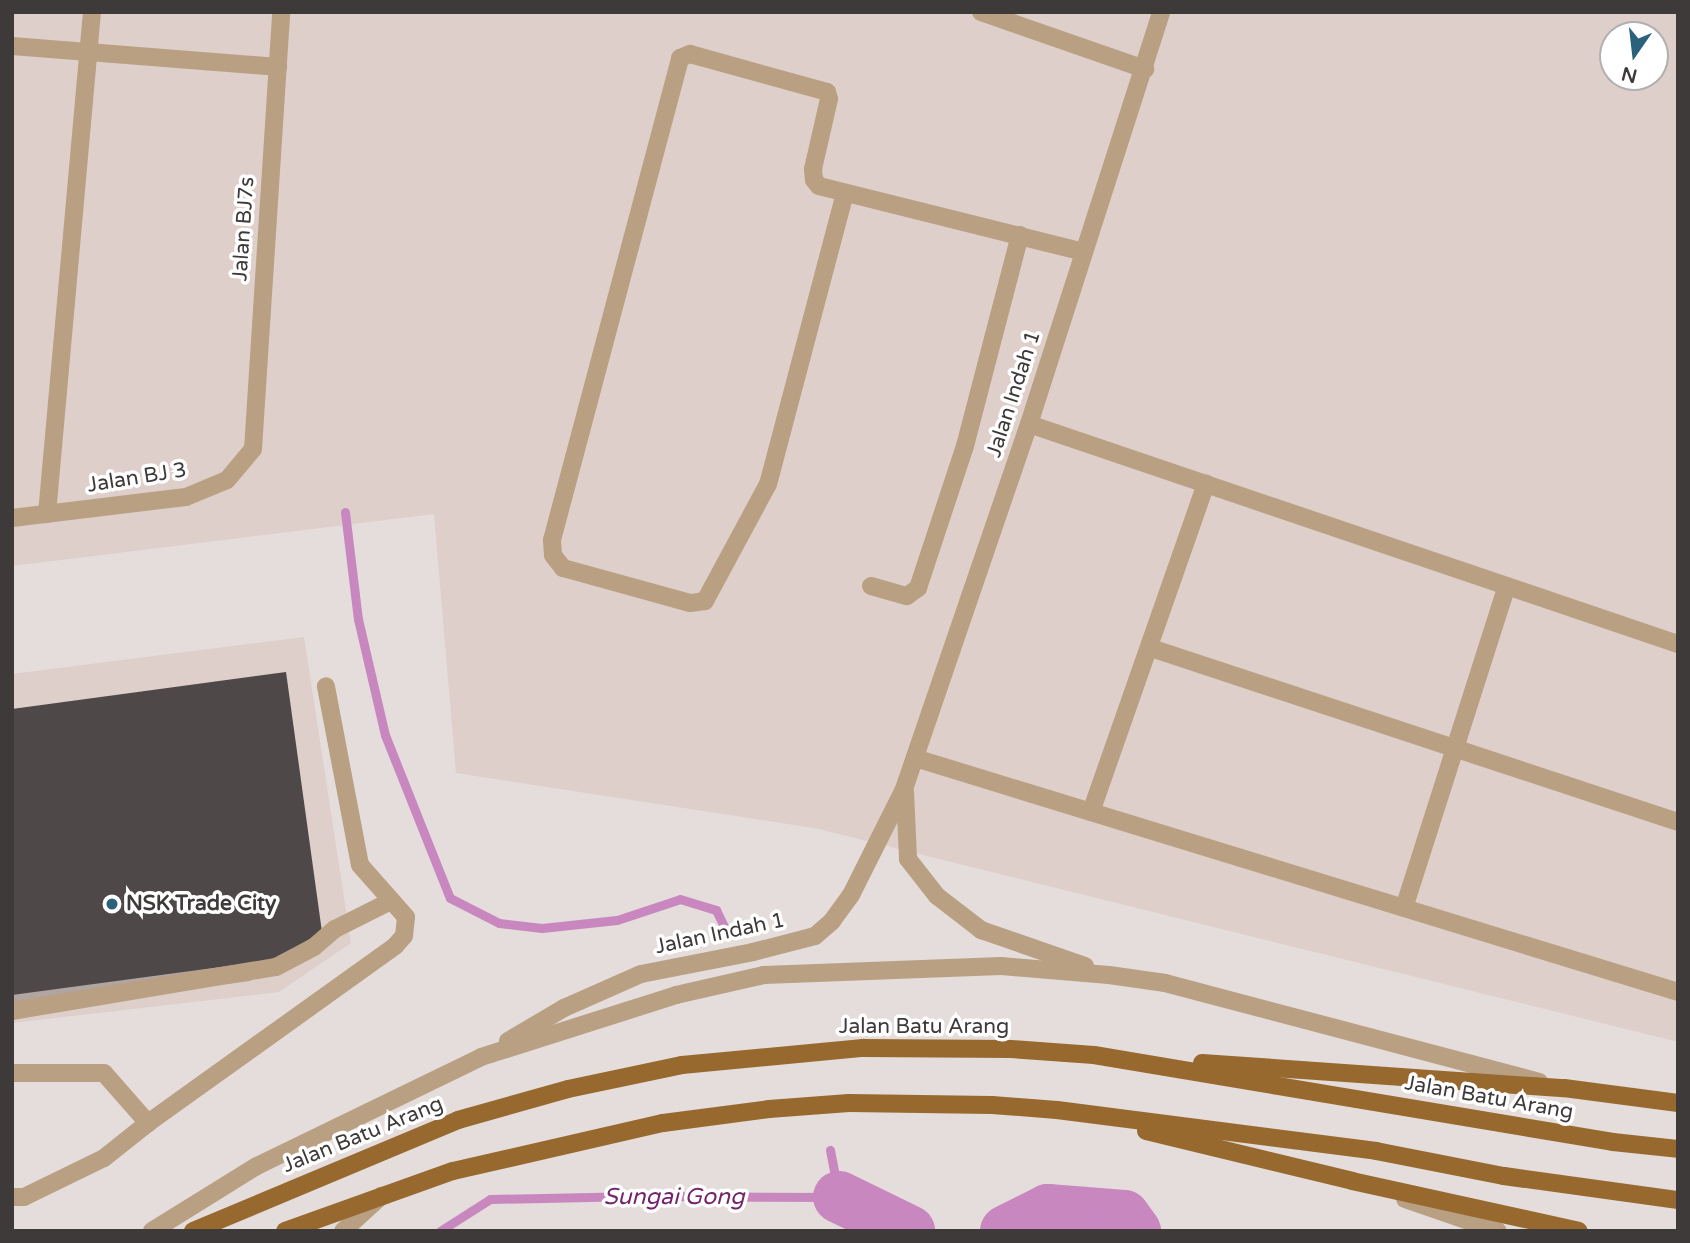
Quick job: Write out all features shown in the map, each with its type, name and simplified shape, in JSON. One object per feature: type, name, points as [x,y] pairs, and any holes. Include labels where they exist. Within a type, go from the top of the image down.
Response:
[{"type":"main road","name":"Jalan Batu Arang","points":[[193,1231],[458,1120],[568,1089],[682,1065],[863,1048],[1011,1049],[1094,1055],[1613,1142],[1678,1149]]},
{"type":"main road","points":[[1094,1055],[1564,1088],[1678,1103]]},
{"type":"main road","points":[[285,1231],[453,1171],[663,1123],[769,1109],[862,1103],[992,1105],[1057,1110],[1376,1151],[1504,1177],[1678,1200]]},
{"type":"main road","points":[[1057,1110],[1352,1181],[1579,1231]]},
{"type":"street","points":[[47,514],[92,12]]},
{"type":"street","name":"Jalan BJ7s","points":[[253,449],[281,12]]},
{"type":"street","points":[[981,12],[1144,69]]},
{"type":"street","name":"Jalan Indah 1","points":[[481,1057],[564,1008],[641,974],[753,953],[815,936],[832,921],[850,895],[904,789],[915,758],[1029,424],[1161,12]]},
{"type":"street","points":[[12,46],[278,67]]},
{"type":"street","points":[[845,192],[768,484],[705,601],[690,603],[564,568],[553,555],[552,540],[680,58],[691,54],[827,92],[829,99],[813,169],[814,180],[819,186],[845,192],[1020,235],[1084,252]]},
{"type":"street","points":[[871,586],[907,596],[918,588],[965,446],[1020,235]]},
{"type":"street","points":[[1029,424],[1678,644]]},
{"type":"street","name":"Jalan BJ 3","points":[[12,518],[186,497],[227,480],[253,449]]},
{"type":"street","points":[[1091,812],[1151,648],[1206,484]]},
{"type":"street","points":[[1404,908],[1507,586]]},
{"type":"street","points":[[1151,648],[1678,822]]},
{"type":"street","points":[[12,1197],[24,1197],[104,1158],[148,1123],[395,946],[404,936],[405,917],[360,865],[326,686]]},
{"type":"street","points":[[915,758],[1678,992]]},
{"type":"street","name":"Jalan Indah 1","points":[[904,789],[908,859],[937,896],[981,930],[1109,975]]},
{"type":"street","points":[[12,1012],[276,967],[314,947],[335,929],[391,901]]},
{"type":"street","points":[[152,1231],[257,1166],[481,1057],[676,995],[764,975],[1001,967],[1109,975],[1165,983],[1564,1088]]},
{"type":"street","points":[[12,1073],[104,1073],[148,1123]]},
{"type":"street","points":[[1352,1181],[1498,1231]]},
{"type":"street","points":[[343,1231],[382,1196]]},
{"type":"shaded area","points":[[12,12],[1678,12],[1678,1042],[814,828],[456,773],[434,514],[12,566]]},
{"type":"shaded area","points":[[304,637],[351,943],[279,992],[12,1023],[12,674]]},
{"type":"building","points":[[286,672],[322,932],[273,960],[12,995],[12,709]]},
{"type":"waterway","points":[[345,512],[358,619],[385,735],[450,898],[499,923],[542,928],[617,920],[680,899],[716,910],[727,933]]},
{"type":"waterway","name":"Sungai Gong","points":[[440,1231],[490,1199],[637,1196],[839,1197],[830,1150]]},
{"type":"waterway","name":"Sungai Gong","points":[[839,1197],[909,1231]]},
{"type":"waterway","name":"Sungai Gong","points":[[1006,1231],[1048,1210],[1124,1216],[1135,1231]]},
{"type":"place","name":"NSK Trade City","points":[[112,904]]}]
